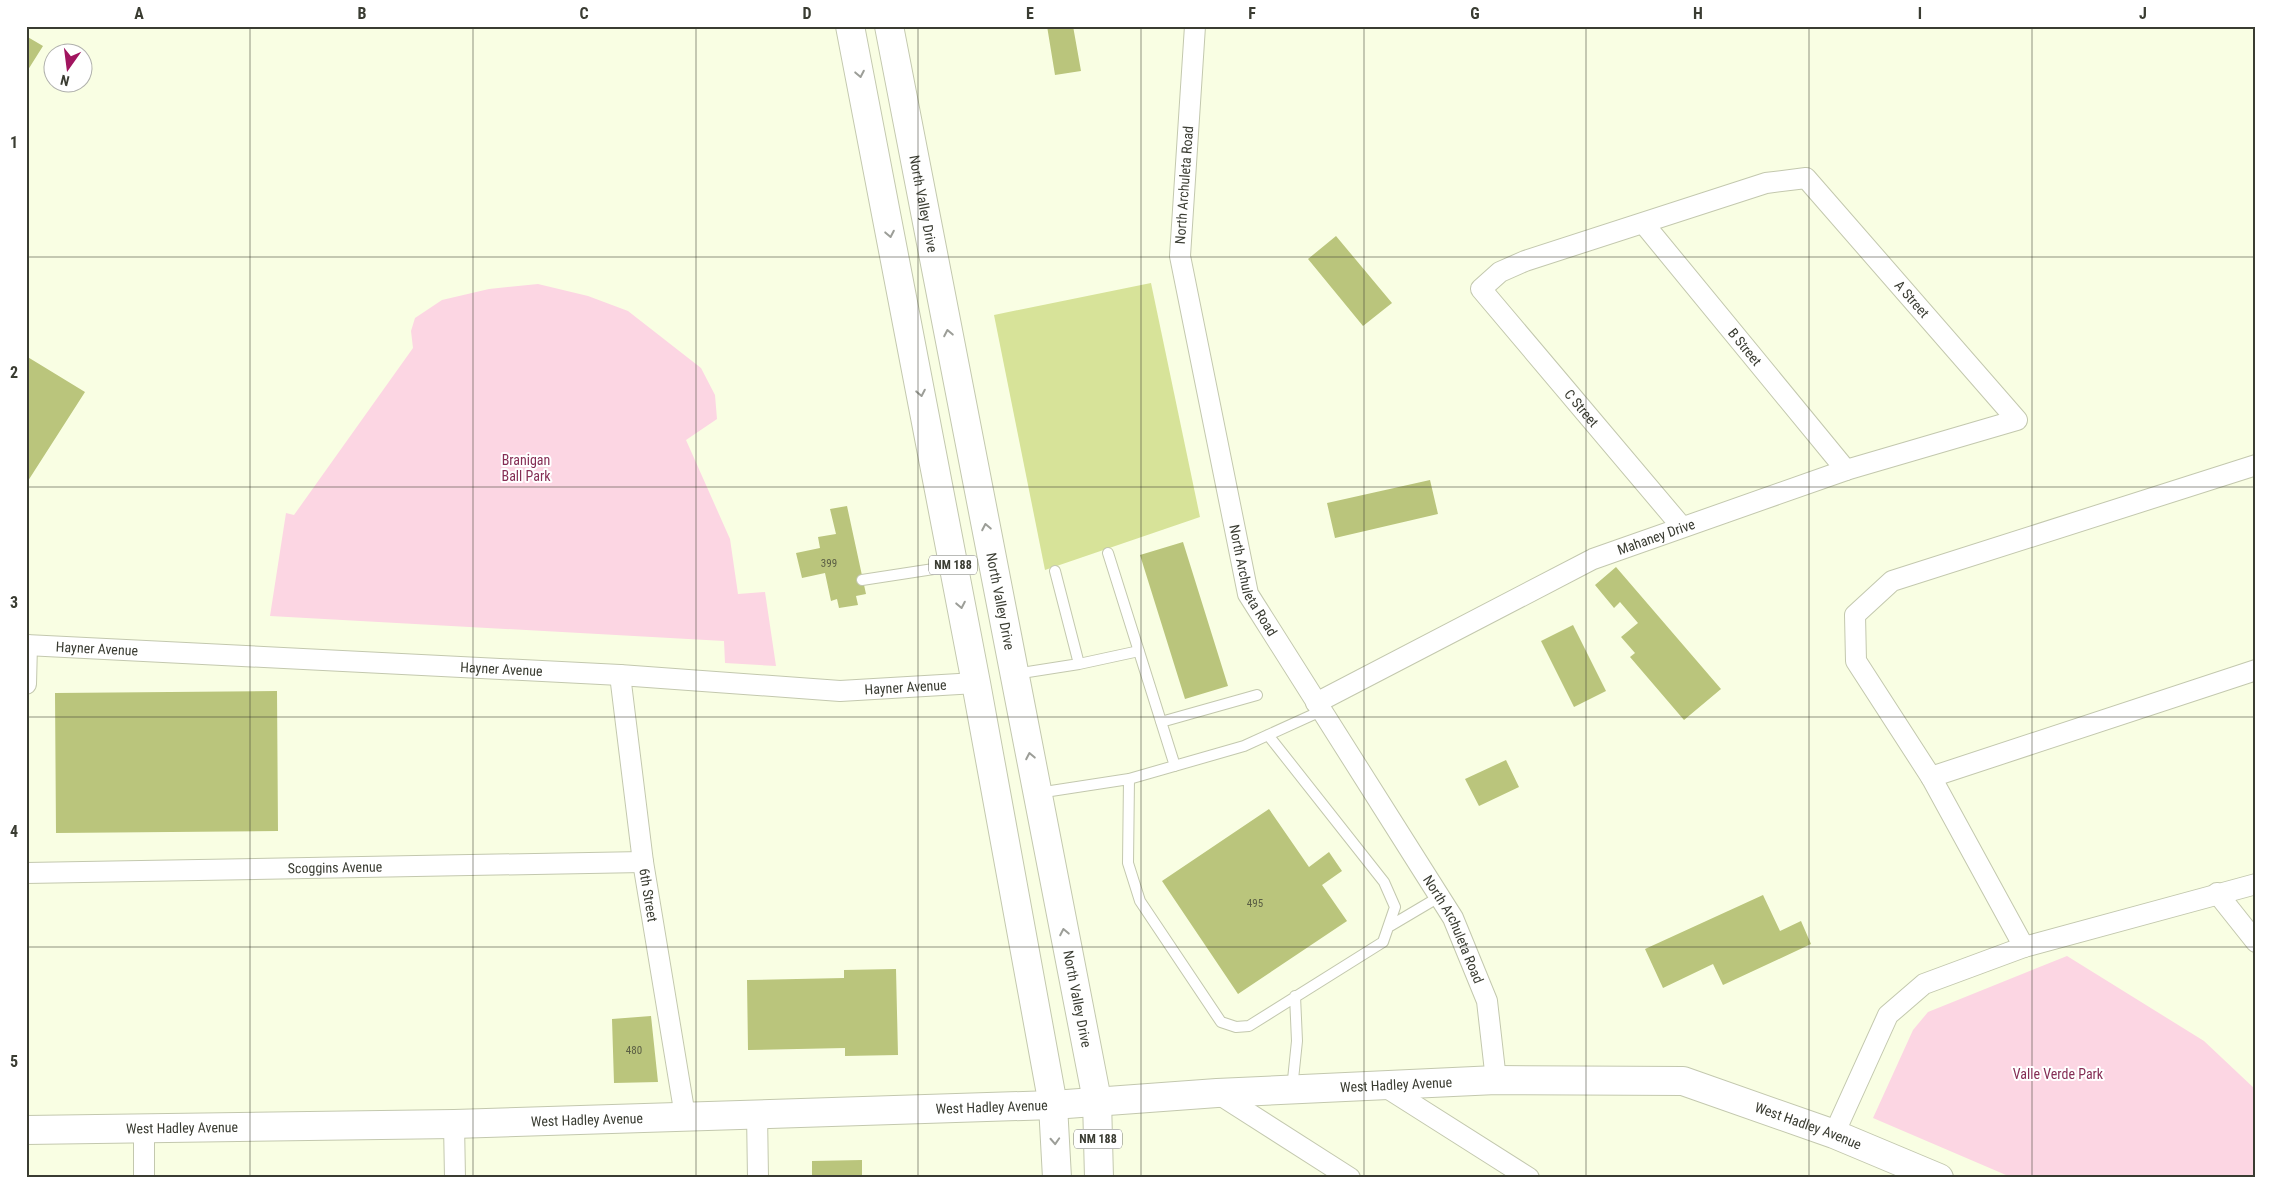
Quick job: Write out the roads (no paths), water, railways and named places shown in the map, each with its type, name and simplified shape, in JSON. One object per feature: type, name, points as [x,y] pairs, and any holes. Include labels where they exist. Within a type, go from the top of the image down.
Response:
[{"type":"main road","name":"NM 188","points":[[850,26],[954,566],[1053,1105],[1056,1178]]},
{"type":"main road","name":"North Valley Drive","points":[[890,26],[1097,1100],[1099,1178]]},
{"type":"main road","name":"West Hadley Avenue","points":[[26,1130],[454,1124],[1053,1105],[1097,1100],[1217,1093],[1496,1080],[1683,1081],[1834,1134],[1939,1178]]},
{"type":"street","name":"North Archuleta Road","points":[[1195,26],[1180,256],[1248,594],[1453,918],[1487,1000],[1496,1080]]},
{"type":"street","name":"A Street","points":[[1644,224],[1766,183],[1806,178],[2017,420]]},
{"type":"street","name":"C Street","points":[[1644,224],[1525,261],[1500,272],[1481,289],[1682,527]]},
{"type":"street","name":"B Street","points":[[1644,224],[1846,470]]},
{"type":"street","name":"Mahaney Drive","points":[[1318,707],[1593,559],[1846,470],[2017,420]]},
{"type":"street","points":[[2024,947],[1930,777],[1856,661],[1856,615],[1892,581],[2256,465]]},
{"type":"street","points":[[26,684],[27,645]]},
{"type":"street","name":"Hayner Avenue","points":[[27,645],[620,675],[840,691],[976,683]]},
{"type":"street","points":[[1930,777],[2256,670]]},
{"type":"street","name":"6th Street","points":[[620,675],[643,862],[685,1116]]},
{"type":"street","name":"Scoggins Avenue","points":[[26,873],[643,862]]},
{"type":"street","points":[[1834,1134],[1888,1015],[1924,984],[2024,947],[2217,893],[2256,884]]},
{"type":"street","points":[[2217,893],[2256,942]]},
{"type":"street","points":[[1384,1086],[1529,1178]]},
{"type":"street","points":[[1217,1093],[1350,1178]]},
{"type":"street","points":[[757,1113],[758,1178]]},
{"type":"street","points":[[454,1124],[455,1178]]},
{"type":"street","points":[[144,1128],[144,1178]]},
{"type":"lane","points":[[1108,553],[1175,766]]},
{"type":"lane","points":[[862,580],[954,566]]},
{"type":"lane","points":[[1055,571],[1079,664]]},
{"type":"lane","points":[[1014,674],[1079,664],[1139,651]]},
{"type":"lane","points":[[1161,722],[1257,695]]},
{"type":"lane","points":[[1037,793],[1129,779],[1244,746],[1318,707]]},
{"type":"lane","points":[[1129,779],[1128,863],[1140,900],[1222,1022],[1236,1027],[1249,1026],[1383,942],[1395,907],[1384,882],[1268,735]]},
{"type":"lane","points":[[1390,926],[1439,897]]},
{"type":"lane","points":[[1292,1090],[1297,1041],[1295,996]]},
{"type":"park label","name":"Branigan Ball Park","points":[[526,468]]},
{"type":"park label","name":"Valle Verde Park","points":[[2058,1074]]}]
